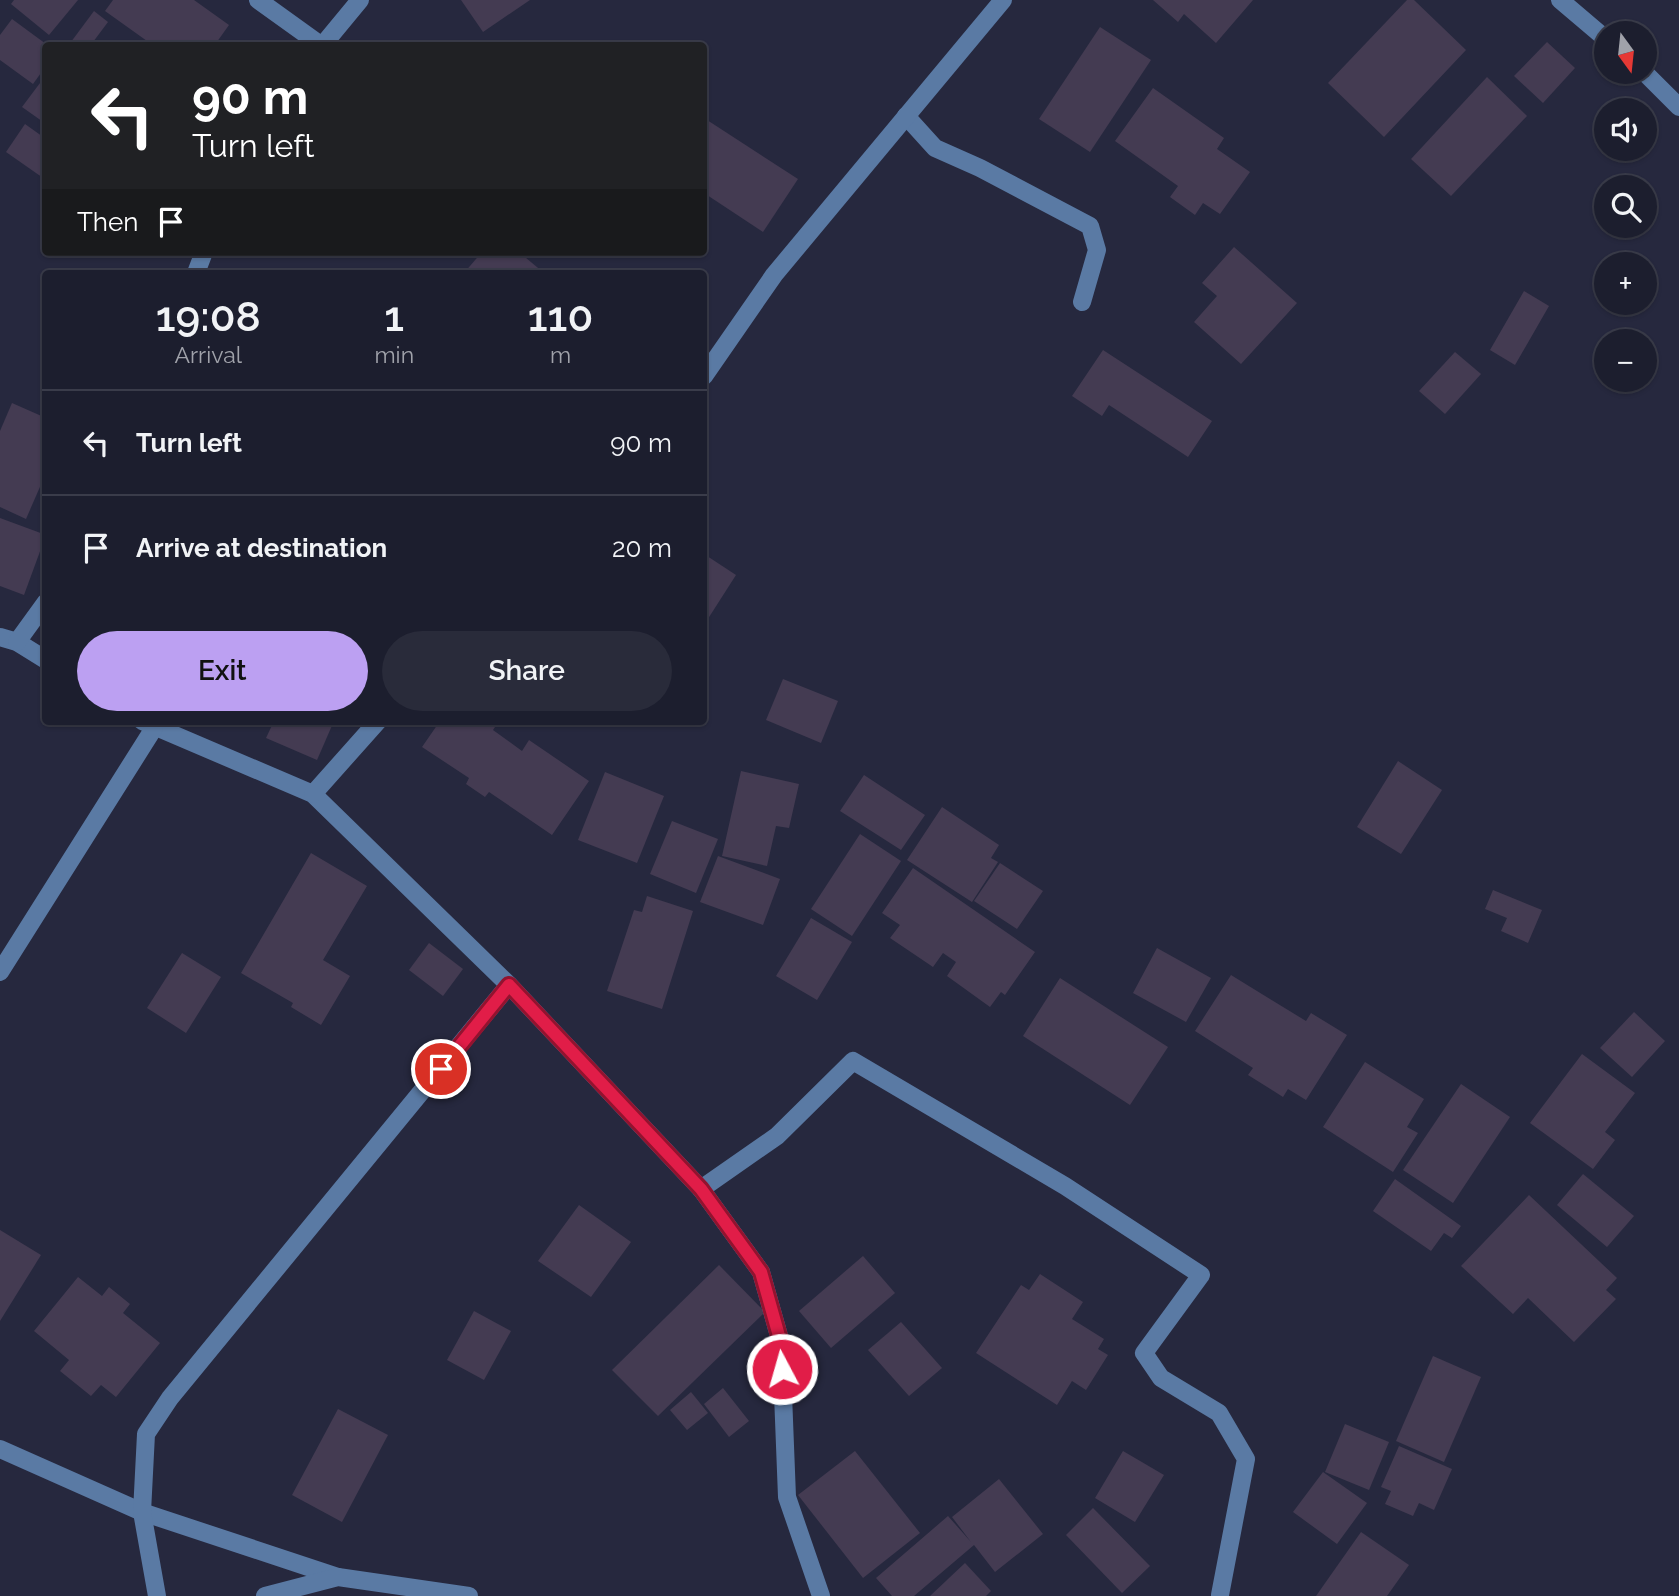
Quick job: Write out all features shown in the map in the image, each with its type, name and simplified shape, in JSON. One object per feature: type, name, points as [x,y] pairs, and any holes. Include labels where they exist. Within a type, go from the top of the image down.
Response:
[{"type":"street","points":[[258,0],[316,42]]},
{"type":"street","points":[[325,42],[360,0]]},
{"type":"street","points":[[707,372],[774,275],[1003,0]]},
{"type":"street","points":[[1560,0],[1594,29]]},
{"type":"street","points":[[1657,84],[1678,103]]},
{"type":"street","points":[[906,116],[935,148],[980,168],[1090,226],[1097,250],[1082,302]]},
{"type":"street","points":[[42,605],[8,640],[42,658]]},
{"type":"street","points":[[0,972],[148,725],[313,794],[509,985],[701,1189],[761,1272],[781,1343],[787,1497],[821,1596]]},
{"type":"street","points":[[313,794],[374,725]]},
{"type":"street","points":[[157,1596],[142,1512],[146,1434],[170,1398],[509,985]]},
{"type":"street","points":[[701,1189],[777,1136],[853,1061],[1065,1186],[1201,1275],[1144,1353],[1161,1378],[1219,1413],[1246,1459],[1220,1595]]},
{"type":"street","points":[[0,1449],[142,1512],[338,1577],[469,1596]]},
{"type":"street","points":[[265,1596],[338,1577]]},
{"type":"building","points":[[14,0],[78,0],[49,35],[11,4]]},
{"type":"building","points":[[113,0],[194,0],[229,25],[217,42],[148,42],[105,11]]},
{"type":"building","points":[[461,0],[530,0],[483,32]]},
{"type":"building","points":[[1153,0],[1253,0],[1216,43],[1184,14],[1178,22]]},
{"type":"building","points":[[1407,0],[1414,0],[1466,50],[1384,137],[1328,83]]},
{"type":"building","points":[[94,11],[108,22],[93,42],[71,42]]},
{"type":"building","points":[[12,19],[43,42],[42,72],[33,84],[0,60],[0,35]]},
{"type":"building","points":[[1100,27],[1151,60],[1090,152],[1039,119]]},
{"type":"building","points":[[1547,42],[1575,68],[1543,103],[1514,76]]},
{"type":"building","points":[[1487,77],[1527,116],[1451,196],[1411,159]]},
{"type":"building","points":[[42,80],[42,121],[22,107]]},
{"type":"building","points":[[1153,88],[1224,138],[1217,149],[1250,172],[1220,214],[1203,203],[1195,215],[1170,197],[1178,186],[1115,141]]},
{"type":"building","points":[[707,120],[798,179],[763,232],[707,195]]},
{"type":"building","points":[[25,124],[42,136],[42,177],[6,152]]},
{"type":"building","points":[[1234,247],[1297,303],[1241,364],[1194,322],[1217,296],[1202,283]]},
{"type":"building","points":[[479,256],[524,256],[540,270],[467,270]]},
{"type":"building","points":[[1524,291],[1549,306],[1515,365],[1490,350]]},
{"type":"building","points":[[1103,350],[1212,421],[1188,457],[1109,405],[1102,416],[1072,396]]},
{"type":"building","points":[[1455,352],[1481,374],[1445,414],[1419,391]]},
{"type":"building","points":[[12,403],[42,416],[42,482],[26,519],[0,507],[0,431]]},
{"type":"building","points":[[0,518],[42,534],[42,546],[24,595],[0,586]]},
{"type":"building","points":[[707,556],[736,575],[707,620]]},
{"type":"building","points":[[783,679],[838,701],[821,743],[766,720]]},
{"type":"building","points":[[272,725],[332,725],[317,760],[266,738]]},
{"type":"building","points":[[437,725],[496,725],[493,730],[522,751],[529,740],[589,781],[552,835],[489,792],[485,797],[466,784],[469,778],[422,747]]},
{"type":"building","points":[[1398,761],[1442,790],[1401,854],[1357,827]]},
{"type":"building","points":[[741,771],[799,784],[789,828],[776,826],[767,866],[722,856]]},
{"type":"building","points":[[605,772],[664,796],[637,863],[578,840]]},
{"type":"building","points":[[864,775],[925,815],[901,850],[840,811]]},
{"type":"building","points":[[942,807],[999,845],[991,858],[998,862],[972,902],[907,860]]},
{"type":"building","points":[[672,821],[718,839],[696,893],[650,874]]},
{"type":"building","points":[[860,834],[901,861],[852,936],[811,909]]},
{"type":"building","points":[[311,853],[367,886],[323,960],[350,976],[321,1025],[291,1007],[293,1003],[241,973]]},
{"type":"building","points":[[718,856],[780,879],[763,925],[700,902]]},
{"type":"building","points":[[1000,863],[1043,891],[1017,929],[974,901]]},
{"type":"building","points":[[913,868],[1035,952],[1005,995],[1001,992],[990,1007],[947,976],[956,962],[943,953],[933,967],[890,938],[900,925],[882,913]]},
{"type":"building","points":[[1493,890],[1542,910],[1528,943],[1501,931],[1507,918],[1485,909]]},
{"type":"building","points":[[647,896],[693,911],[662,1009],[607,991],[634,910],[642,912]]},
{"type":"building","points":[[811,918],[852,942],[817,1000],[776,976]]},
{"type":"building","points":[[429,943],[463,969],[443,996],[409,970]]},
{"type":"building","points":[[1157,948],[1211,978],[1186,1022],[1133,993]]},
{"type":"building","points":[[182,953],[221,977],[186,1033],[147,1008]]},
{"type":"building","points":[[1231,975],[1306,1021],[1311,1013],[1347,1035],[1306,1100],[1288,1089],[1283,1097],[1248,1075],[1253,1068],[1195,1031]]},
{"type":"building","points":[[1060,978],[1168,1047],[1130,1105],[1023,1036]]},
{"type":"building","points":[[1634,1012],[1665,1041],[1632,1077],[1600,1048]]},
{"type":"building","points":[[1582,1054],[1635,1093],[1605,1132],[1615,1140],[1593,1169],[1530,1123]]},
{"type":"building","points":[[1365,1062],[1424,1099],[1407,1127],[1418,1133],[1393,1172],[1323,1127]]},
{"type":"building","points":[[1461,1084],[1510,1117],[1453,1203],[1403,1170]]},
{"type":"building","points":[[1583,1174],[1634,1216],[1607,1247],[1557,1205]]},
{"type":"building","points":[[1395,1179],[1461,1226],[1452,1238],[1444,1233],[1431,1251],[1373,1211]]},
{"type":"building","points":[[1529,1195],[1617,1278],[1606,1290],[1616,1299],[1574,1342],[1528,1298],[1513,1314],[1461,1266]]},
{"type":"building","points":[[579,1205],[631,1242],[591,1297],[538,1261]]},
{"type":"building","points":[[0,1230],[41,1255],[0,1321]]},
{"type":"building","points":[[863,1256],[895,1293],[831,1348],[799,1311]]},
{"type":"building","points":[[719,1265],[765,1312],[658,1416],[612,1370]]},
{"type":"building","points":[[1040,1274],[1083,1302],[1072,1319],[1104,1339],[1098,1349],[1108,1355],[1086,1390],[1072,1381],[1057,1405],[976,1353],[1021,1285],[1029,1290]]},
{"type":"building","points":[[78,1277],[102,1296],[109,1287],[130,1304],[123,1313],[160,1343],[116,1397],[101,1385],[91,1396],[60,1371],[69,1360],[34,1331]]},
{"type":"building","points":[[474,1311],[511,1331],[484,1380],[447,1360]]},
{"type":"building","points":[[901,1322],[942,1368],[909,1396],[868,1350]]},
{"type":"building","points":[[1433,1356],[1481,1377],[1444,1462],[1396,1441]]},
{"type":"building","points":[[723,1388],[749,1421],[729,1437],[704,1404]]},
{"type":"building","points":[[691,1392],[708,1413],[687,1430],[670,1410]]},
{"type":"building","points":[[338,1409],[388,1435],[342,1522],[292,1495]]},
{"type":"building","points":[[1345,1424],[1389,1442],[1369,1490],[1325,1472]]},
{"type":"building","points":[[1399,1446],[1452,1469],[1434,1510],[1419,1503],[1413,1516],[1385,1504],[1391,1491],[1381,1487]]},
{"type":"building","points":[[855,1451],[920,1533],[863,1578],[798,1495]]},
{"type":"building","points":[[1123,1451],[1164,1475],[1135,1522],[1095,1498]]},
{"type":"building","points":[[1323,1472],[1367,1503],[1337,1544],[1293,1512]]},
{"type":"building","points":[[999,1479],[1043,1534],[995,1572],[974,1545],[914,1596],[892,1596],[876,1578],[948,1516],[971,1542],[952,1517]]},
{"type":"building","points":[[1093,1508],[1150,1566],[1122,1593],[1066,1535]]},
{"type":"building","points":[[1361,1532],[1409,1565],[1387,1596],[1316,1596]]},
{"type":"building","points":[[965,1563],[991,1591],[986,1596],[930,1596]]},
{"type":"route","points":[[441,1069],[509,985],[701,1189],[761,1272],[781,1343],[782,1369]]}]
